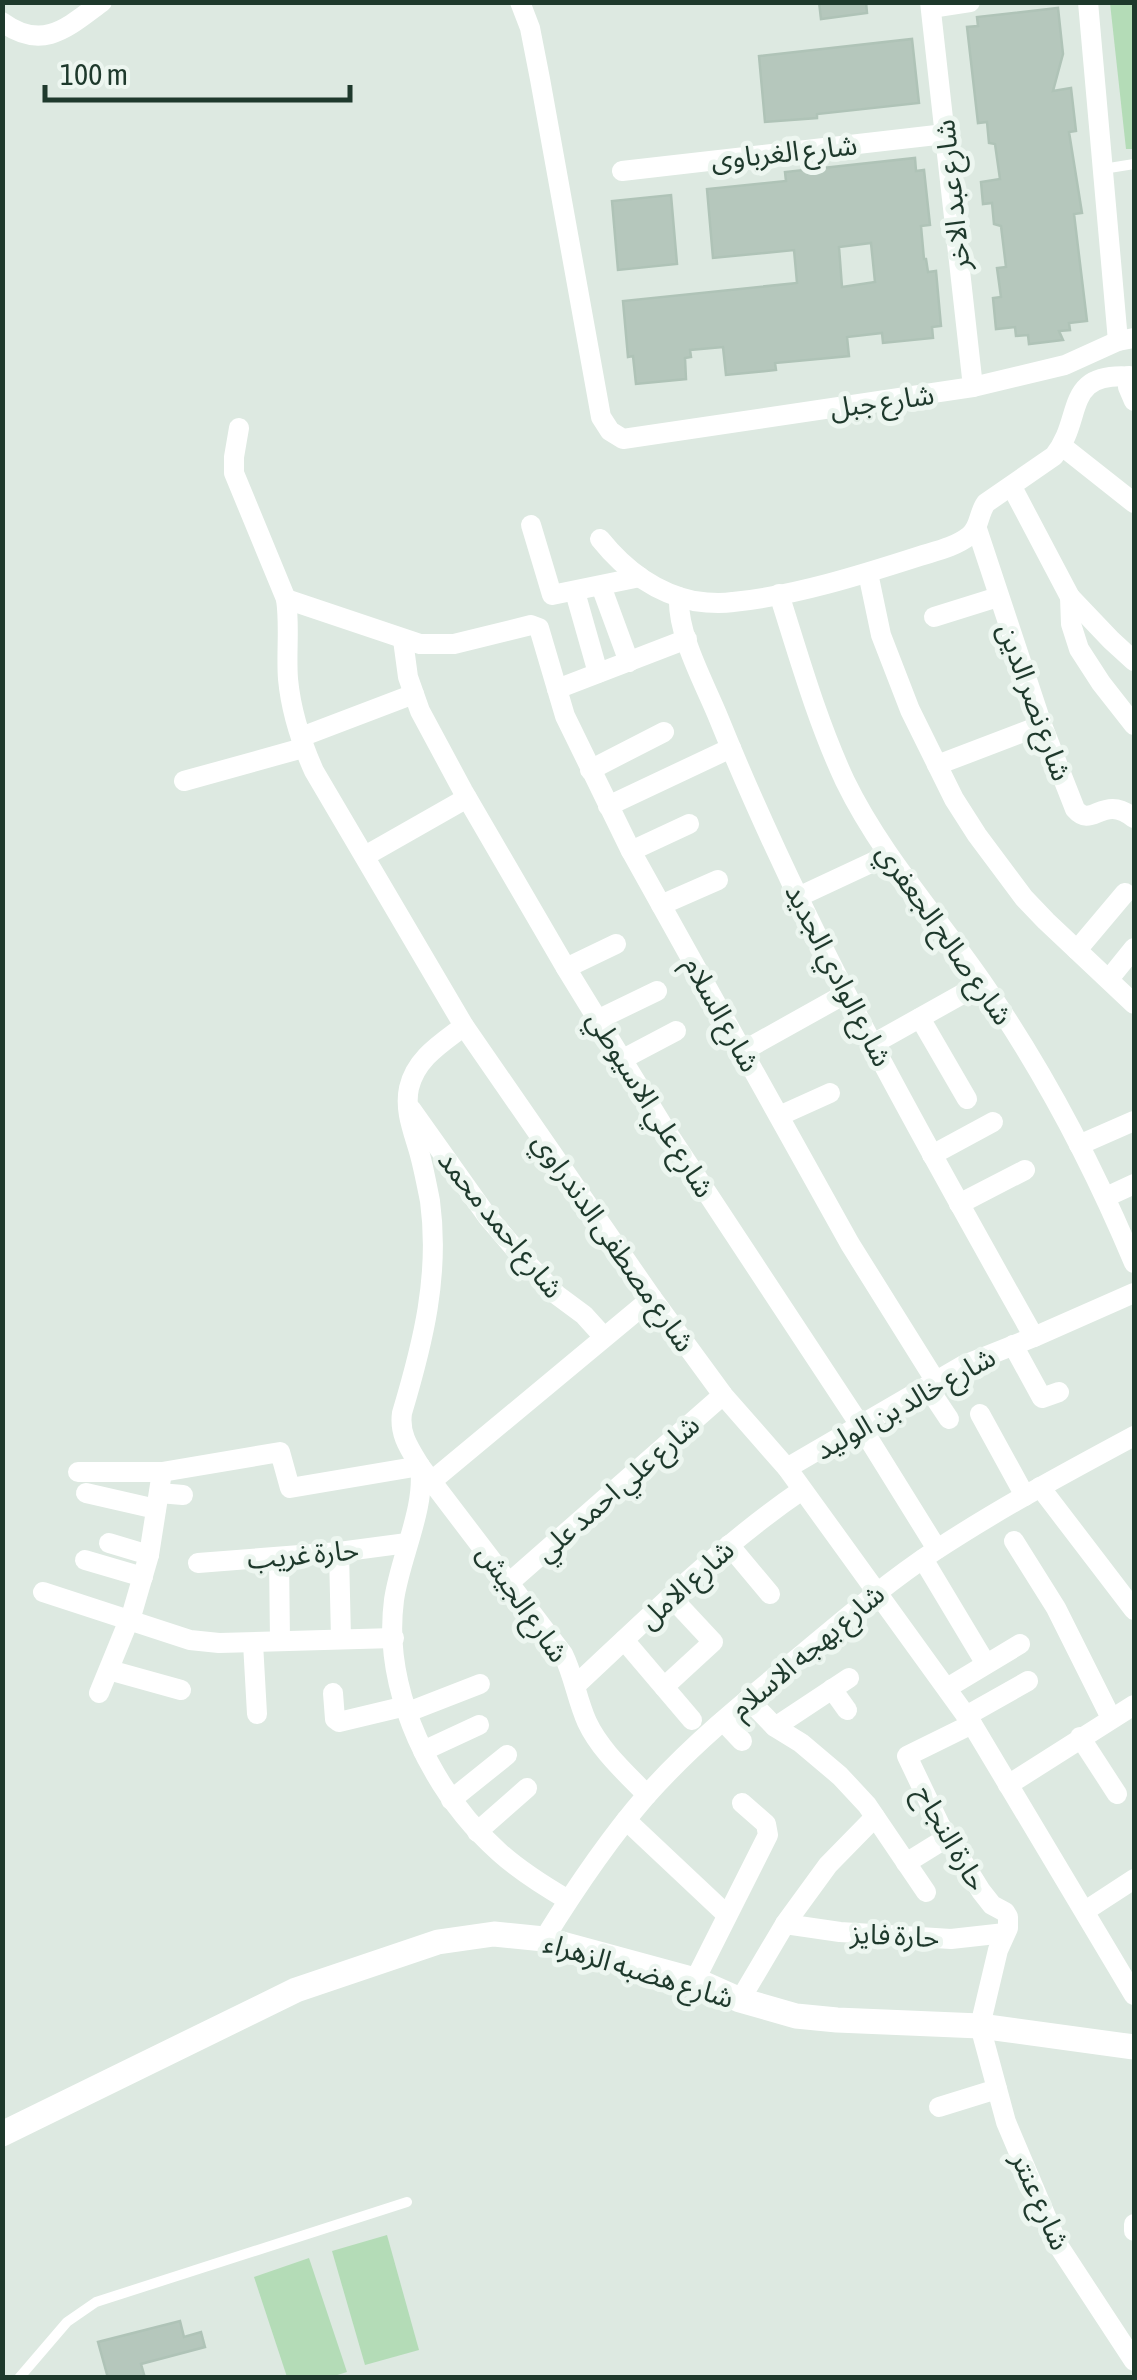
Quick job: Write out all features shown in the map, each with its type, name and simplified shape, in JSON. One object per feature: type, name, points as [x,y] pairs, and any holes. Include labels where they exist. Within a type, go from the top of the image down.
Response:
[{"type":"street","points":[[2,22],[22,34],[53,34],[102,2]]},
{"type":"street","name":"شارع جبل","points":[[520,2],[530,28],[602,416],[610,431],[623,439],[972,387],[1065,365],[1126,339]]},
{"type":"street","points":[[930,5],[970,2]]},
{"type":"street","points":[[1088,2],[1102,169],[1126,339]]},
{"type":"street","name":"شارع عبد الاخر","points":[[930,5],[972,387]]},
{"type":"street","name":"شارع الغرباوى","points":[[622,171],[946,134]]},
{"type":"street","points":[[600,539],[640,577],[679,597],[696,601],[729,603],[868,573],[954,545],[976,530],[982,507],[1054,456],[1062,446],[1073,407],[1092,383],[1106,377],[1132,377],[1128,388],[1134,400]]},
{"type":"street","name":"شارع مصطفى الدندراوي","points":[[240,428],[234,473],[286,599],[288,678],[302,742],[314,771],[464,1026],[652,1298],[723,1394],[786,1468],[947,1688],[1134,1995]]},
{"type":"street","points":[[1062,446],[1134,503]]},
{"type":"street","points":[[1012,486],[1070,597],[1134,662]]},
{"type":"street","points":[[531,525],[552,596],[640,577]]},
{"type":"street","name":"شارع نصر الدين","points":[[976,530],[1042,726],[1077,813],[1086,817],[1114,808],[1134,818]]},
{"type":"street","points":[[868,573],[881,635],[910,710],[954,799],[1035,910],[1134,1004]]},
{"type":"street","points":[[602,586],[629,662]]},
{"type":"street","points":[[575,592],[598,673]]},
{"type":"street","name":"شارع صالح الجعفري","points":[[779,594],[808,688],[845,780],[888,855],[982,983],[1034,1064],[1106,1197],[1134,1263]]},
{"type":"street","name":"شارع الوادي الجديد","points":[[679,597],[687,639],[798,897],[932,1155],[1034,1337]]},
{"type":"street","points":[[934,616],[998,597]]},
{"type":"street","points":[[1070,597],[1071,624],[1079,650],[1134,724]]},
{"type":"street","points":[[286,599],[403,640]]},
{"type":"street","name":"شارع السلام","points":[[403,640],[454,644],[531,624],[541,632],[566,716],[631,852],[949,1419]]},
{"type":"street","points":[[556,689],[687,639]]},
{"type":"street","name":"شارع علي الاسيوطي","points":[[403,640],[420,711],[466,798],[622,1060],[860,1425],[986,1664]]},
{"type":"street","points":[[184,780],[302,742],[414,694]]},
{"type":"street","points":[[937,766],[1042,726]]},
{"type":"street","points":[[590,770],[664,732]]},
{"type":"street","points":[[608,806],[731,748]]},
{"type":"street","points":[[364,856],[466,798]]},
{"type":"street","points":[[631,852],[689,824]]},
{"type":"street","points":[[798,897],[888,855]]},
{"type":"street","points":[[661,904],[718,880]]},
{"type":"street","points":[[1077,950],[1124,893]]},
{"type":"street","points":[[566,968],[616,944]]},
{"type":"street","points":[[1109,979],[1134,948]]},
{"type":"street","points":[[873,1044],[982,983]]},
{"type":"street","points":[[597,1020],[657,990]]},
{"type":"street","points":[[743,1050],[846,994]]},
{"type":"street","points":[[920,1018],[967,1099]]},
{"type":"street","points":[[407,1103],[420,1064],[464,1026]]},
{"type":"street","points":[[622,1060],[676,1031]]},
{"type":"street","points":[[779,1116],[830,1093]]},
{"type":"street","name":"شارع احمد محمد","points":[[407,1103],[487,1216],[526,1263],[604,1336]]},
{"type":"street","name":"شارع الجيش","points":[[407,1103],[430,1201],[433,1244],[426,1329],[402,1413],[400,1427],[404,1440],[563,1654],[581,1708],[598,1740],[647,1795]]},
{"type":"street","points":[[1079,1145],[1134,1121]]},
{"type":"street","points":[[932,1155],[993,1122]]},
{"type":"street","points":[[959,1204],[1025,1170]]},
{"type":"street","points":[[1106,1197],[1134,1184]]},
{"type":"street","name":"شارع خالد بن الوليد","points":[[786,1468],[964,1364],[1134,1294]]},
{"type":"street","points":[[86,1493],[159,1491],[278,1452],[290,1488],[426,1473],[652,1298]]},
{"type":"street","points":[[1014,1345],[1042,1398],[1060,1392]]},
{"type":"street","name":"شارع علي احمد علي","points":[[510,1582],[723,1394]]},
{"type":"street","points":[[980,1414],[1032,1491],[1134,1610]]},
{"type":"street","name":"شارع بهجه الاسلام","points":[[544,1939],[626,1820],[722,1721],[930,1554],[1032,1491],[1134,1436]]},
{"type":"street","points":[[78,1472],[183,1495]]},
{"type":"street","points":[[426,1473],[398,1573],[393,1606],[394,1638],[406,1709],[423,1752],[451,1800],[478,1832],[501,1855],[568,1900]]},
{"type":"street","name":"شارع الامل","points":[[576,1684],[729,1545],[802,1490]]},
{"type":"street","points":[[100,1694],[149,1555],[159,1491]]},
{"type":"street","points":[[1014,1541],[1056,1608],[1112,1718]]},
{"type":"street","points":[[109,1542],[149,1555]]},
{"type":"street","name":"حارة غريب","points":[[198,1563],[407,1543]]},
{"type":"street","points":[[729,1545],[770,1594]]},
{"type":"street","points":[[339,1552],[342,1639]]},
{"type":"street","points":[[279,1558],[280,1642]]},
{"type":"street","points":[[84,1560],[142,1577]]},
{"type":"street","points":[[43,1592],[190,1640],[219,1643],[394,1638]]},
{"type":"street","points":[[664,1687],[713,1642],[671,1596]]},
{"type":"street","points":[[624,1640],[692,1720]]},
{"type":"street","points":[[253,1642],[257,1714]]},
{"type":"street","points":[[947,1688],[1020,1644]]},
{"type":"street","points":[[109,1670],[182,1690]]},
{"type":"street","points":[[969,1720],[1028,1680]]},
{"type":"street","points":[[775,1727],[841,1683],[848,1710]]},
{"type":"street","points":[[333,1693],[336,1722],[406,1709],[480,1684]]},
{"type":"street","points":[[748,1699],[775,1727],[840,1776],[867,1805],[926,1892]]},
{"type":"street","points":[[1008,1785],[1134,1705]]},
{"type":"street","name":"حارة النجاح","points":[[969,1720],[908,1756],[931,1809],[986,1899],[1008,1917],[1005,1933]]},
{"type":"street","points":[[722,1721],[742,1741]]},
{"type":"street","points":[[423,1752],[480,1725]]},
{"type":"street","points":[[1080,1738],[1117,1794]]},
{"type":"street","points":[[451,1800],[507,1754]]},
{"type":"street","points":[[478,1832],[527,1788]]},
{"type":"street","points":[[695,1980],[768,1835],[766,1824],[742,1803]]},
{"type":"street","points":[[740,2000],[784,1924],[828,1864],[874,1817]]},
{"type":"street","points":[[626,1820],[727,1914]]},
{"type":"street","points":[[906,1863],[948,1837]]},
{"type":"street","points":[[1085,1911],[1134,1878]]},
{"type":"street","name":"حارة فايز","points":[[784,1924],[840,1932],[951,1938],[1005,1933]]},
{"type":"street","points":[[980,2026],[1005,1933]]},
{"type":"street","name":"شارع هضبه الزهراء","points":[[2,2134],[296,1990],[438,1942],[494,1934],[544,1939],[695,1980],[740,2000],[796,2016],[980,2026],[1134,2050]]},
{"type":"street","points":[[1116,1962],[1134,1949]]},
{"type":"street","name":"شارع عنتر","points":[[980,2026],[1006,2122],[1058,2245],[1134,2361]]},
{"type":"street","points":[[940,2107],[997,2089]]},
{"type":"lane","points":[[1102,169],[1134,164]]},
{"type":"lane","points":[[19,2378],[67,2322],[96,2302],[407,2202]]},
{"type":"green space","points":[[1110,3],[1134,3],[1134,149],[1126,149]]},
{"type":"green space","points":[[387,2235],[419,2350],[365,2365],[332,2251]]},
{"type":"green space","points":[[309,2258],[347,2372],[331,2377],[287,2377],[254,2277]]},
{"type":"building","points":[[819,2],[866,2],[867,13],[821,19]]},
{"type":"building","points":[[1058,8],[1063,54],[1053,91],[1071,88],[1076,131],[1069,132],[1082,213],[1074,214],[1087,321],[1069,323],[1070,330],[1059,331],[1063,340],[1029,344],[1028,335],[1016,336],[1015,327],[996,329],[993,298],[1001,297],[997,268],[1006,267],[1001,226],[994,224],[992,203],[983,204],[981,182],[1000,179],[987,122],[978,123],[967,27],[978,26],[977,17]]},
{"type":"building","points":[[912,39],[919,103],[765,122],[759,56]]},
{"type":"building","points":[[915,158],[916,171],[924,170],[930,225],[921,226],[924,259],[928,272],[936,271],[941,326],[932,327],[933,338],[883,343],[882,333],[847,337],[849,356],[775,363],[776,370],[726,375],[723,347],[690,350],[691,357],[685,358],[686,379],[636,384],[633,356],[628,357],[623,301],[797,283],[794,250],[713,258],[707,189],[786,181],[785,172]],"holes":[[[871,243],[875,282],[842,287],[839,247]]]},
{"type":"building","points":[[671,195],[677,264],[618,270],[612,201]]},
{"type":"building","points":[[180,2321],[184,2337],[201,2332],[205,2347],[141,2364],[145,2378],[108,2378],[98,2342]]}]
